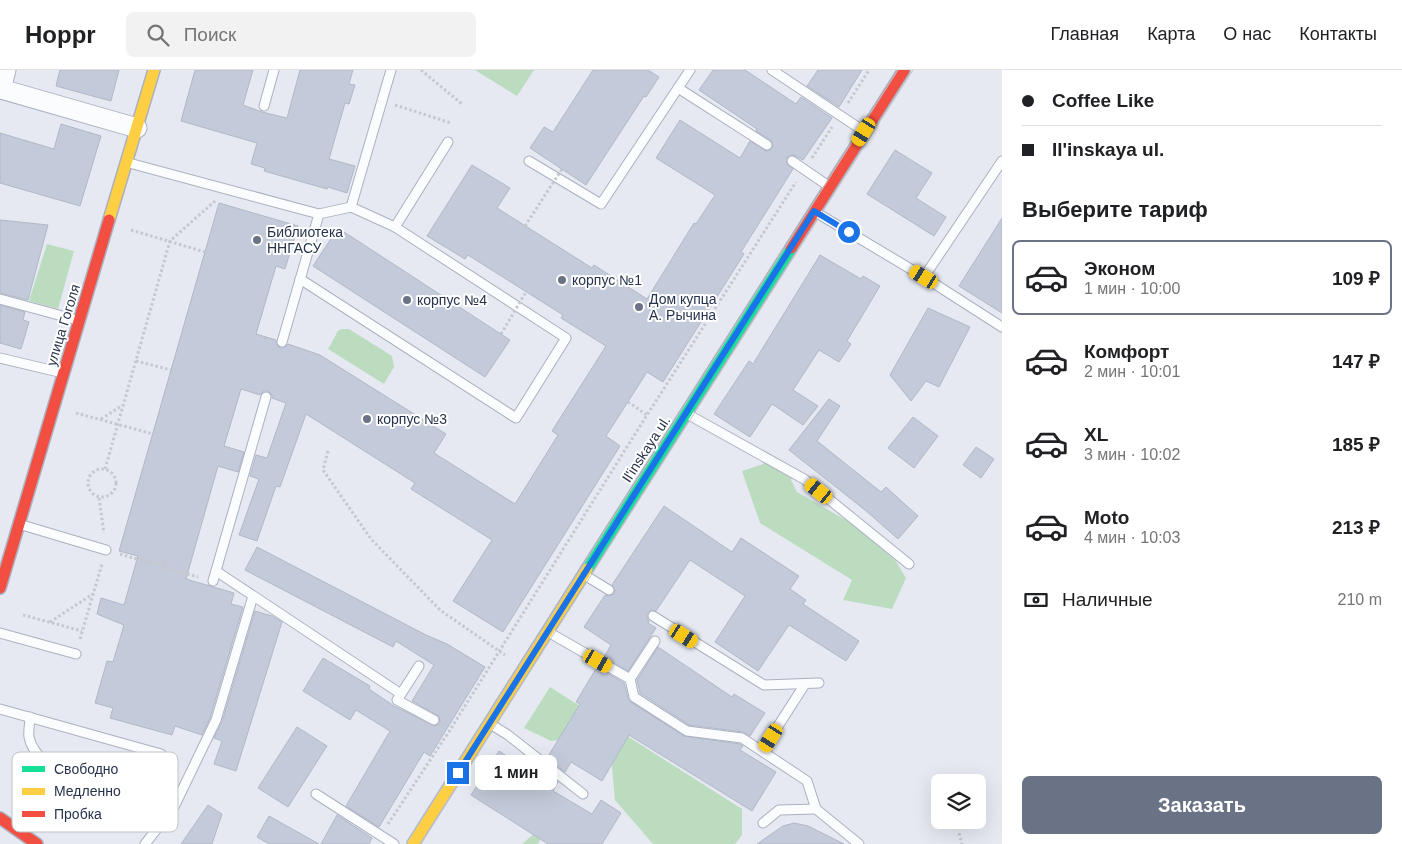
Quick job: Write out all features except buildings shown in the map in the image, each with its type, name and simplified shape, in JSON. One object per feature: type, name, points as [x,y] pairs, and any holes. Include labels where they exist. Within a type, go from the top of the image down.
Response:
[{"type":"street","points":[[6,70],[0,90],[137,128]]},
{"type":"street","name":"улица Гоголя","points":[[0,588],[3,569],[19,525],[154,70]]},
{"type":"street","name":"Il'inskaya ul.","points":[[417,843],[489,723],[904,70]]},
{"type":"street","points":[[0,818],[12,826]]},
{"type":"street","points":[[20,832],[37,844]]},
{"type":"lane","points":[[264,106],[274,70]]},
{"type":"lane","points":[[352,207],[391,70]]},
{"type":"lane","points":[[529,161],[601,204],[690,70]]},
{"type":"lane","points":[[772,70],[864,132]]},
{"type":"lane","points":[[678,88],[767,145]]},
{"type":"lane","points":[[395,227],[448,142]]},
{"type":"lane","points":[[792,161],[830,187]]},
{"type":"lane","points":[[924,277],[1002,161]]},
{"type":"lane","points":[[126,162],[319,214],[352,207],[395,227],[566,338],[516,418],[300,279]]},
{"type":"lane","points":[[814,211],[924,277],[1002,327]]},
{"type":"lane","points":[[282,342],[319,214]]},
{"type":"lane","points":[[0,299],[80,321]]},
{"type":"lane","points":[[0,358],[64,374]]},
{"type":"lane","points":[[213,582],[266,397]]},
{"type":"lane","points":[[686,414],[804,479],[909,564]]},
{"type":"lane","points":[[19,525],[106,550]]},
{"type":"lane","points":[[216,571],[401,694]]},
{"type":"lane","points":[[584,574],[609,590]]},
{"type":"lane","points":[[178,799],[216,720],[253,596]]},
{"type":"lane","points":[[652,616],[764,686],[819,683]]},
{"type":"lane","points":[[547,631],[630,679]]},
{"type":"lane","points":[[0,633],[76,654]]},
{"type":"lane","points":[[655,641],[630,679],[634,697],[687,730],[742,738],[762,751],[807,781],[816,809],[859,844]]},
{"type":"lane","points":[[419,666],[397,700],[434,720]]},
{"type":"lane","points":[[762,751],[805,684]]},
{"type":"lane","points":[[0,709],[154,752]]},
{"type":"lane","points":[[30,717],[29,737],[35,752]]},
{"type":"lane","points":[[489,723],[508,735],[583,794]]},
{"type":"lane","points":[[316,794],[394,844]]},
{"type":"lane","points":[[763,823],[779,810],[816,809]]},
{"type":"lane","points":[[145,844],[154,832]]},
{"type":"path","points":[[421,70],[462,104]]},
{"type":"path","points":[[381,835],[450,730],[647,415],[869,70]]},
{"type":"path","points":[[382,100],[451,122]]},
{"type":"path","points":[[525,226],[562,169]]},
{"type":"path","points":[[105,469],[170,242],[228,189]]},
{"type":"path","points":[[108,224],[205,252]]},
{"type":"path","points":[[501,334],[526,292]]},
{"type":"path","points":[[136,361],[171,370]]},
{"type":"path","points":[[628,402],[647,415]]},
{"type":"path","points":[[100,420],[124,405]]},
{"type":"path","points":[[54,406],[153,434]]},
{"type":"path","points":[[328,451],[322,470],[371,539],[440,610],[524,669]]},
{"type":"path","points":[[105,469],[114,476],[116,487],[109,496],[100,498],[89,491],[88,480],[94,471],[105,469]]},
{"type":"path","points":[[76,654],[106,550],[100,498]]},
{"type":"path","points":[[106,550],[213,582]]},
{"type":"path","points":[[162,572],[166,557]]},
{"type":"path","points":[[50,622],[93,594]]},
{"type":"path","points":[[23,615],[82,631]]},
{"type":"path","points":[[959,833],[962,844]]},
{"type":"green space","points":[[475,70],[534,70],[517,96]]},
{"type":"green space","points":[[47,244],[74,251],[58,309],[29,301]]},
{"type":"green space","points":[[349,329],[392,356],[394,367],[384,384],[328,349],[338,331]]},
{"type":"green space","points":[[769,462],[793,475],[791,480],[797,492],[853,524],[895,560],[906,578],[892,609],[843,600],[852,580],[760,523],[742,471]]},
{"type":"green space","points":[[550,687],[742,809],[742,835],[735,844],[653,844],[615,800],[609,733],[551,741],[524,728]]},
{"type":"green space","points":[[547,823],[538,844],[522,844]]},
{"type":"tram line","points":[[406,844],[898,70]]},
{"type":"tram line","points":[[420,844],[913,70]]},
{"type":"traffic: fast","points":[[587,569],[791,248]]},
{"type":"traffic: slow","points":[[109,220],[154,70]]},
{"type":"traffic: slow","points":[[413,844],[587,569]]},
{"type":"traffic: jam","points":[[791,248],[904,70]]},
{"type":"traffic: jam","points":[[0,588],[109,220]]},
{"type":"traffic: jam","points":[[0,818],[12,826]]},
{"type":"traffic: jam","points":[[20,832],[37,844]]},
{"type":"place","name":"Библиотека ННГАСУ","points":[[257,240]]},
{"type":"place","name":"корпус №1","points":[[562,280]]},
{"type":"place","name":"корпус №4","points":[[407,300]]},
{"type":"place","name":"Дом купца А. Рычина","points":[[639,307]]},
{"type":"place","name":"корпус №3","points":[[367,419]]},
{"type":"route","points":[[458,773],[814,211],[849,232]]}]
